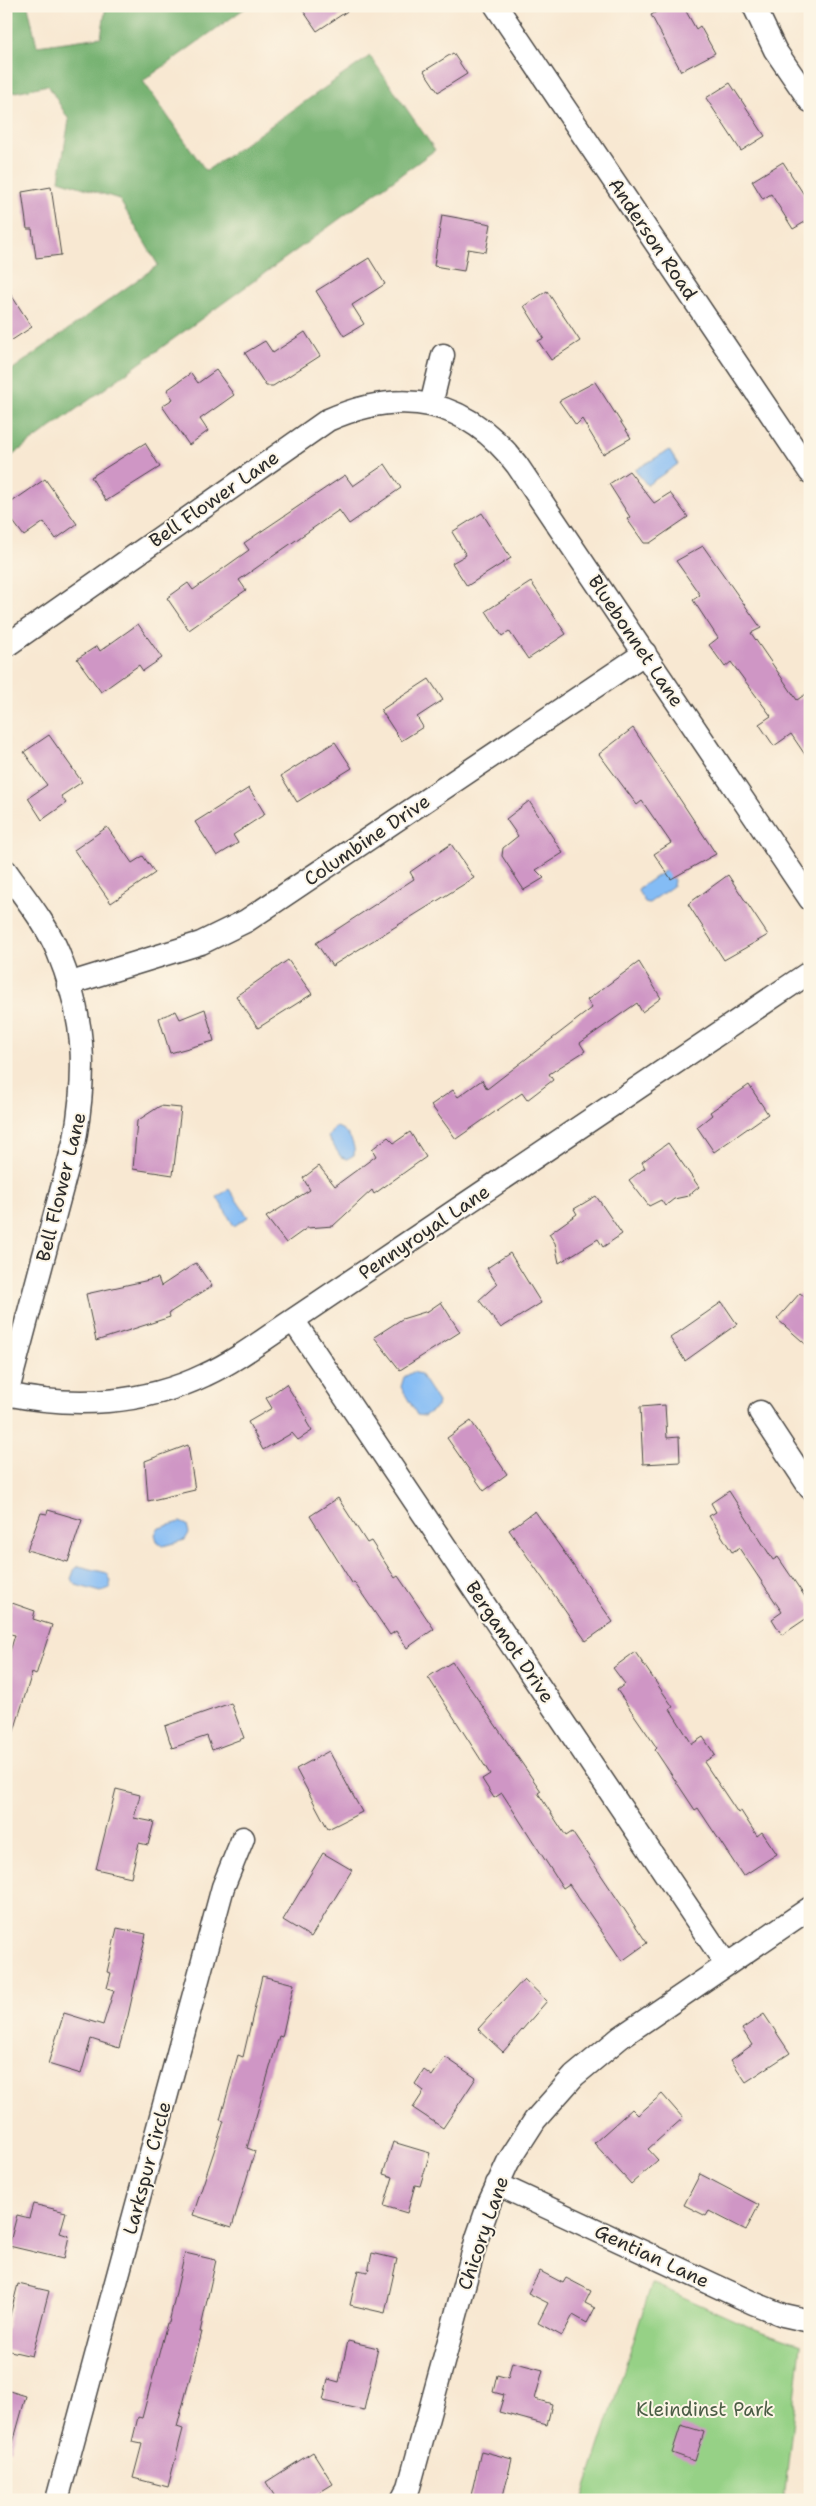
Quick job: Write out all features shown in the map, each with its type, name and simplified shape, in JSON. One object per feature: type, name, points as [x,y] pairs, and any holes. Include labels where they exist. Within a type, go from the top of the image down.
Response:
[{"type":"street","name":"Anderson Road","points":[[496,6],[810,472]]},
{"type":"street","points":[[754,6],[775,50],[808,95]]},
{"type":"street","points":[[436,406],[443,355]]},
{"type":"street","name":"Bell Flower Lane","points":[[6,646],[328,420],[362,407],[386,402],[410,402],[436,406]]},
{"type":"street","name":"Bluebonnet Lane","points":[[436,406],[463,417],[486,430],[502,446],[645,653],[810,899]]},
{"type":"street","name":"Columbine Drive","points":[[68,984],[201,943],[246,921],[645,653]]},
{"type":"street","name":"Bell Flower Lane","points":[[6,871],[58,951],[78,1014],[83,1040],[82,1100],[75,1139],[7,1395]]},
{"type":"street","name":"Pennyroyal Lane","points":[[7,1395],[58,1402],[102,1402],[155,1394],[206,1375],[293,1320],[810,972]]},
{"type":"street","name":"Bergamot Drive","points":[[293,1320],[726,1964]]},
{"type":"street","points":[[760,1412],[810,1488]]},
{"type":"street","name":"Larkspur Circle","points":[[57,2500],[223,1887],[243,1838]]},
{"type":"street","name":"Chicory Lane","points":[[406,2493],[477,2238],[497,2184],[518,2145],[535,2120],[574,2076],[620,2037],[810,1908]]},
{"type":"street","name":"Gentian Lane","points":[[497,2184],[753,2303],[783,2314],[810,2320]]},
{"type":"green space","points":[[6,6],[28,6],[37,46],[101,37],[106,6],[248,6],[143,81],[206,171],[370,56],[435,150],[6,460],[6,374],[158,265],[119,199],[59,180],[69,120],[48,85],[6,94]]},
{"type":"green space","name":"Kleindinst Park","points":[[652,2283],[752,2328],[801,2345],[784,2500],[582,2500]]},
{"type":"water","points":[[669,450],[678,464],[647,485],[635,470]]},
{"type":"water","points":[[664,871],[668,871],[674,880],[673,886],[649,903],[645,902],[638,891],[639,888]]},
{"type":"water","points":[[335,1127],[347,1133],[354,1146],[354,1155],[347,1159],[341,1157],[328,1137]]},
{"type":"water","points":[[229,1189],[248,1217],[234,1226],[217,1197]]},
{"type":"water","points":[[413,1372],[420,1374],[438,1402],[437,1407],[424,1416],[417,1415],[401,1387],[404,1377]]},
{"type":"water","points":[[180,1522],[187,1525],[189,1533],[185,1540],[163,1546],[157,1541],[155,1534],[159,1528]]},
{"type":"water","points":[[79,1566],[107,1573],[111,1581],[109,1589],[101,1592],[76,1585],[71,1579],[75,1568]]},
{"type":"building","points":[[300,6],[355,6],[317,31]]},
{"type":"building","points":[[667,6],[683,6],[696,29],[700,26],[715,53],[681,71],[651,15]]},
{"type":"building","points":[[453,53],[467,74],[438,92],[424,71]]},
{"type":"building","points":[[730,83],[765,136],[741,151],[706,98]]},
{"type":"building","points":[[783,162],[810,204],[810,219],[793,229],[771,194],[763,199],[752,181]]},
{"type":"building","points":[[51,187],[61,255],[36,258],[32,229],[27,229],[22,192]]},
{"type":"building","points":[[442,215],[491,224],[486,252],[468,249],[464,271],[434,266]]},
{"type":"building","points":[[369,258],[385,284],[352,305],[364,324],[344,336],[316,291]]},
{"type":"building","points":[[6,287],[32,327],[6,344]]},
{"type":"building","points":[[547,291],[580,341],[551,360],[538,341],[544,338],[524,306]]},
{"type":"building","points":[[305,332],[320,356],[273,386],[266,386],[245,353],[265,341],[273,353]]},
{"type":"building","points":[[216,370],[234,395],[200,419],[208,431],[189,445],[162,406],[173,399],[167,390],[191,373],[198,383]]},
{"type":"building","points":[[595,382],[631,438],[603,454],[582,419],[576,425],[559,401]]},
{"type":"building","points":[[145,443],[160,467],[106,501],[91,477]]},
{"type":"building","points":[[385,464],[401,488],[349,524],[339,510],[239,580],[246,590],[189,630],[167,598],[188,583],[193,590],[249,550],[244,543],[345,475],[353,486]]},
{"type":"building","points":[[629,471],[654,503],[670,493],[688,517],[650,543],[644,543],[627,519],[630,517],[609,484]]},
{"type":"building","points":[[45,479],[77,524],[56,539],[44,522],[24,536],[6,512],[6,506]]},
{"type":"building","points":[[482,513],[511,558],[467,586],[452,563],[466,555],[452,532]]},
{"type":"building","points":[[703,546],[761,628],[751,633],[797,700],[810,691],[810,762],[791,734],[774,746],[759,724],[771,716],[731,662],[725,667],[709,645],[718,638],[693,600],[700,595],[676,561]]},
{"type":"building","points":[[531,582],[566,634],[528,659],[509,631],[502,636],[486,611]]},
{"type":"building","points":[[138,624],[162,658],[143,671],[139,665],[101,692],[77,659],[97,646],[100,651]]},
{"type":"building","points":[[429,679],[443,700],[417,717],[423,727],[401,741],[381,710]]},
{"type":"building","points":[[633,728],[716,854],[671,879],[654,854],[671,843],[642,801],[637,805],[599,754]]},
{"type":"building","points":[[49,735],[82,782],[61,796],[66,803],[42,820],[28,798],[47,785],[24,752]]},
{"type":"building","points":[[335,742],[352,768],[297,802],[281,776]]},
{"type":"building","points":[[249,788],[265,814],[233,835],[238,843],[217,856],[195,822]]},
{"type":"building","points":[[529,801],[563,853],[536,870],[544,878],[524,890],[502,856],[503,848],[518,836],[506,819]]},
{"type":"building","points":[[107,827],[132,863],[143,856],[155,873],[111,903],[74,850]]},
{"type":"building","points":[[451,844],[474,878],[332,966],[316,943],[414,879],[410,872]]},
{"type":"building","points":[[728,875],[768,935],[724,960],[688,904]]},
{"type":"building","points":[[288,960],[312,994],[258,1028],[236,996]]},
{"type":"building","points":[[639,962],[661,998],[642,1012],[637,1003],[580,1043],[585,1051],[549,1074],[553,1080],[527,1100],[522,1093],[456,1139],[431,1105],[453,1090],[458,1097],[482,1080],[487,1089],[592,1008],[587,1000]]},
{"type":"building","points":[[205,1009],[214,1041],[170,1053],[159,1018],[176,1011],[180,1019]]},
{"type":"building","points":[[749,1085],[768,1114],[714,1152],[697,1127],[712,1115],[710,1112]]},
{"type":"building","points":[[160,1106],[181,1108],[173,1175],[133,1169],[137,1121]]},
{"type":"building","points":[[410,1132],[426,1157],[374,1194],[372,1190],[333,1226],[307,1228],[286,1243],[266,1217],[310,1190],[303,1178],[319,1166],[335,1186],[376,1156],[372,1149],[388,1137],[394,1143]]},
{"type":"building","points":[[668,1143],[699,1187],[688,1196],[674,1199],[665,1206],[661,1200],[649,1206],[629,1180],[645,1168],[642,1162]]},
{"type":"building","points":[[596,1196],[622,1234],[603,1247],[598,1239],[559,1263],[555,1243],[549,1234],[577,1214],[574,1209]]},
{"type":"building","points":[[510,1253],[541,1303],[501,1328],[479,1300],[497,1284],[487,1268]]},
{"type":"building","points":[[196,1263],[212,1286],[169,1313],[170,1317],[96,1341],[86,1294],[158,1278],[161,1286]]},
{"type":"building","points":[[800,1293],[810,1301],[810,1348],[777,1319]]},
{"type":"building","points":[[441,1302],[460,1332],[400,1370],[374,1337],[402,1319],[428,1311]]},
{"type":"building","points":[[722,1302],[737,1324],[685,1361],[670,1338]]},
{"type":"building","points":[[286,1384],[308,1419],[306,1421],[312,1431],[298,1440],[292,1433],[263,1450],[248,1422],[272,1408],[266,1398]]},
{"type":"building","points":[[665,1405],[667,1438],[679,1437],[680,1462],[643,1464],[640,1407]]},
{"type":"building","points":[[471,1421],[507,1474],[484,1491],[447,1438]]},
{"type":"building","points":[[188,1445],[195,1490],[148,1501],[145,1461]]},
{"type":"building","points":[[729,1491],[773,1560],[778,1557],[810,1604],[810,1616],[782,1635],[772,1619],[782,1612],[739,1548],[732,1552],[709,1516],[716,1512],[711,1503]]},
{"type":"building","points":[[338,1498],[367,1543],[371,1541],[395,1578],[398,1576],[434,1629],[407,1648],[396,1631],[390,1635],[354,1582],[352,1583],[310,1516]]},
{"type":"building","points":[[48,1510],[82,1520],[68,1562],[27,1550],[41,1513],[47,1514]]},
{"type":"building","points":[[535,1511],[613,1622],[586,1641],[509,1530]]},
{"type":"building","points":[[12,1603],[35,1611],[33,1619],[52,1625],[36,1675],[32,1673],[10,1744],[6,1743],[6,1664],[15,1635],[6,1633],[6,1622]]},
{"type":"building","points":[[635,1652],[673,1707],[670,1709],[692,1744],[703,1737],[715,1755],[704,1762],[738,1813],[741,1811],[757,1836],[762,1832],[777,1854],[743,1876],[698,1808],[695,1810],[655,1750],[657,1748],[617,1690],[625,1684],[613,1668]]},
{"type":"building","points":[[452,1662],[541,1791],[538,1793],[566,1836],[572,1832],[647,1943],[622,1961],[569,1884],[563,1888],[502,1793],[494,1798],[482,1779],[490,1774],[428,1677]]},
{"type":"building","points":[[231,1703],[244,1738],[212,1750],[207,1736],[172,1748],[165,1726]]},
{"type":"building","points":[[329,1751],[362,1812],[328,1829],[296,1769]]},
{"type":"building","points":[[116,1789],[140,1795],[134,1818],[154,1822],[148,1845],[139,1843],[131,1877],[96,1869]]},
{"type":"building","points":[[323,1853],[352,1870],[311,1937],[283,1920]]},
{"type":"building","points":[[117,1928],[146,1934],[119,2048],[91,2039],[81,2074],[48,2064],[64,2013],[103,2025],[114,1990],[107,1988],[111,1973],[107,1972]]},
{"type":"building","points":[[262,1976],[294,1984],[282,2037],[279,2036],[247,2148],[255,2151],[232,2227],[193,2215],[224,2121],[220,2120],[238,2055],[243,2057]]},
{"type":"building","points":[[524,1979],[547,2001],[503,2052],[478,2029]]},
{"type":"building","points":[[764,2014],[790,2053],[746,2082],[731,2060],[752,2045],[742,2029]]},
{"type":"building","points":[[445,2057],[476,2078],[443,2128],[413,2108],[424,2091],[415,2084],[424,2070],[432,2076]]},
{"type":"building","points":[[662,2094],[683,2118],[648,2149],[658,2160],[631,2184],[594,2143],[632,2109],[638,2115]]},
{"type":"building","points":[[393,2142],[430,2153],[420,2186],[415,2185],[407,2213],[384,2206],[393,2177],[383,2174]]},
{"type":"building","points":[[700,2174],[759,2205],[746,2230],[709,2211],[706,2216],[684,2205]]},
{"type":"building","points":[[33,2204],[66,2212],[60,2233],[69,2236],[64,2259],[9,2246],[17,2215],[29,2218]]},
{"type":"building","points":[[185,2253],[216,2260],[200,2332],[202,2332],[177,2427],[183,2429],[168,2487],[133,2478],[142,2444],[132,2442],[138,2417],[142,2418],[167,2323],[169,2323]]},
{"type":"building","points":[[372,2253],[397,2259],[385,2313],[350,2305],[358,2270],[368,2272]]},
{"type":"building","points":[[540,2271],[563,2283],[566,2278],[591,2291],[585,2303],[595,2308],[587,2323],[573,2315],[562,2336],[538,2323],[548,2303],[528,2293]]},
{"type":"building","points":[[18,2284],[49,2291],[32,2356],[6,2350],[6,2331]]},
{"type":"building","points":[[348,2341],[378,2348],[364,2410],[323,2401],[328,2379],[339,2382]]},
{"type":"building","points":[[512,2362],[543,2370],[535,2399],[552,2404],[547,2425],[499,2412],[504,2395],[493,2392],[497,2375],[508,2378]]},
{"type":"building","points":[[6,2390],[26,2396],[11,2450],[6,2449]]},
{"type":"building","points":[[681,2425],[704,2432],[695,2461],[672,2453]]},
{"type":"building","points":[[481,2451],[512,2459],[502,2500],[470,2500]]},
{"type":"building","points":[[313,2452],[333,2484],[307,2500],[277,2500],[266,2482]]}]
